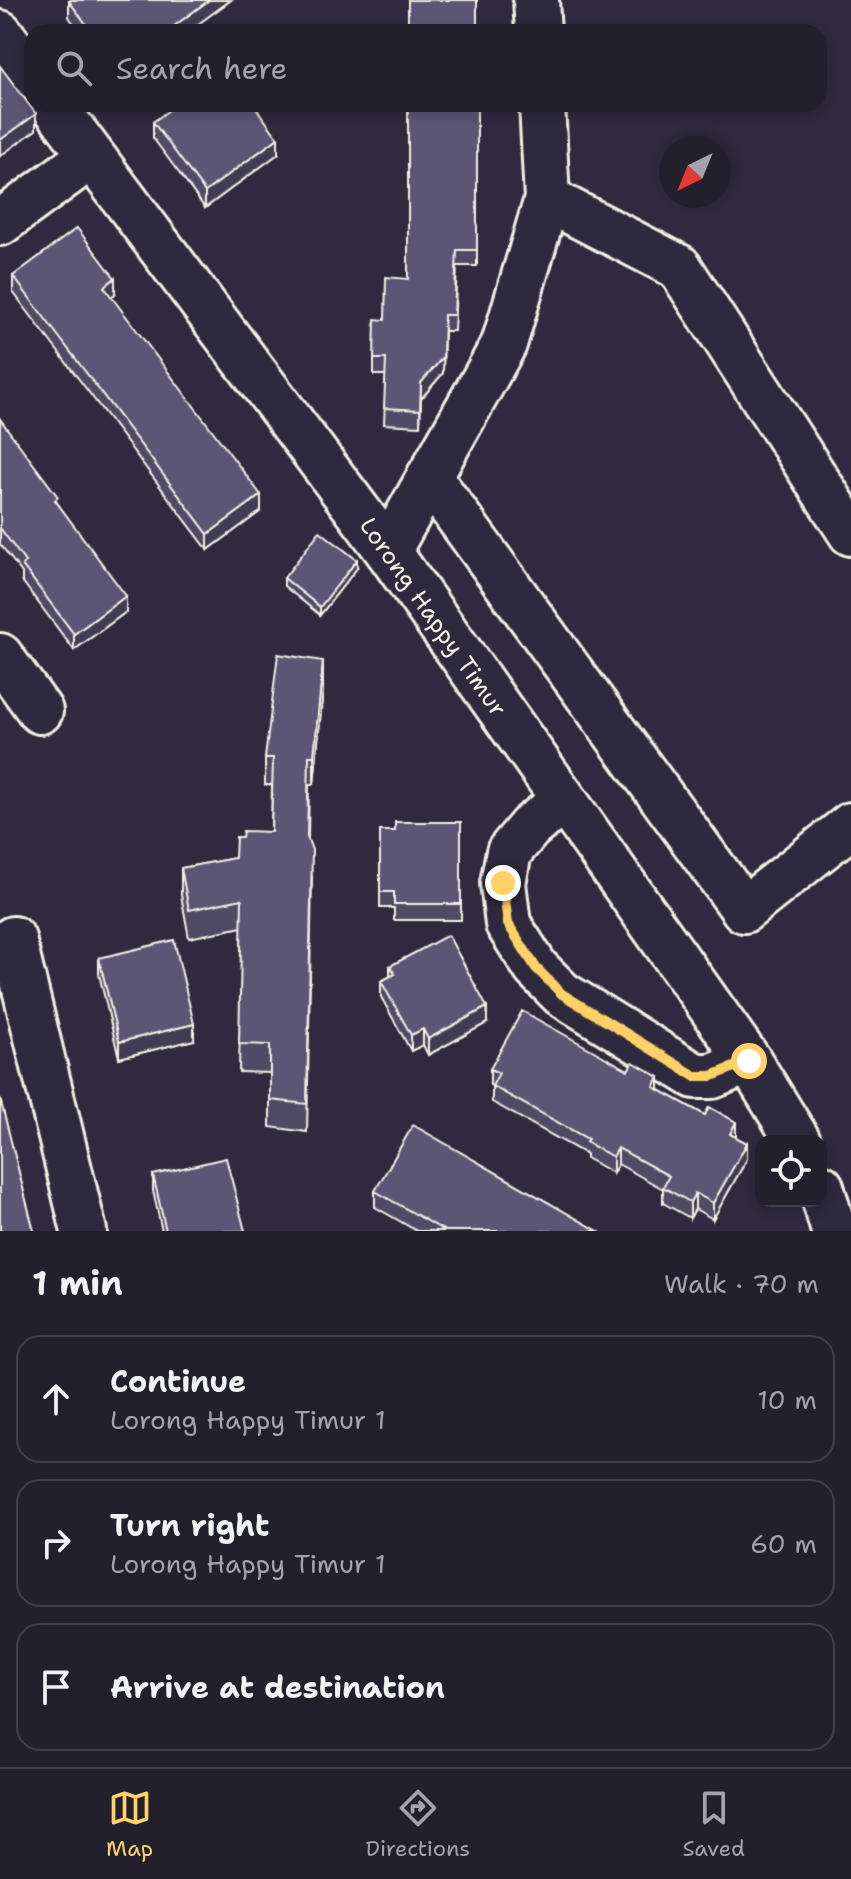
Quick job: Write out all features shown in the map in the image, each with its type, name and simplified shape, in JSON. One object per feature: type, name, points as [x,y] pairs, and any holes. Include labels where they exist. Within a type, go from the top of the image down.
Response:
[{"type":"street","points":[[536,0],[538,24]]},
{"type":"street","points":[[0,33],[24,65]]},
{"type":"street","name":"Lorong Happy Timur","points":[[59,112],[388,551],[749,1061],[794,1135]]},
{"type":"street","points":[[388,551],[504,344],[547,199],[542,112]]},
{"type":"street","points":[[0,223],[91,156]]},
{"type":"street","points":[[547,199],[679,267],[851,533]]},
{"type":"street","points":[[429,477],[744,910],[851,825]]},
{"type":"street","points":[[0,656],[40,711]]},
{"type":"street","points":[[563,801],[530,827],[509,852],[503,883],[508,924],[536,968],[562,994],[695,1076],[712,1076],[749,1061]]},
{"type":"street","points":[[13,939],[84,1231]]},
{"type":"street","points":[[827,1207],[834,1231]]},
{"type":"building","points":[[209,0],[177,24],[86,24],[69,1]]},
{"type":"building","points":[[408,0],[477,0],[477,24],[408,24]]},
{"type":"building","points":[[0,66],[24,98],[24,112],[36,114],[0,140]]},
{"type":"building","points":[[166,112],[259,112],[278,138],[205,192],[153,122]]},
{"type":"building","points":[[408,112],[477,112],[477,250],[457,250],[454,315],[444,315],[443,357],[421,383],[420,410],[384,408],[386,359],[374,359],[375,319],[385,320],[386,277],[408,279]]},
{"type":"building","points":[[77,228],[115,278],[104,287],[261,495],[208,534],[13,276]]},
{"type":"building","points":[[0,419],[126,596],[74,634],[22,565],[25,562],[0,528]]},
{"type":"building","points":[[320,531],[357,560],[320,607],[284,578]]},
{"type":"building","points":[[278,654],[323,661],[314,756],[309,756],[307,837],[312,850],[307,1104],[270,1100],[270,1045],[239,1044],[242,899],[189,910],[181,868],[235,858],[236,837],[242,837],[243,831],[271,832],[273,758],[265,758]]},
{"type":"building","points":[[395,822],[461,822],[461,904],[394,904],[394,892],[380,892],[380,831],[395,831]]},
{"type":"building","points":[[448,935],[487,1007],[428,1039],[423,1029],[411,1035],[381,981],[395,974],[390,966]]},
{"type":"building","points":[[174,940],[194,1024],[119,1042],[99,958]]},
{"type":"building","points":[[522,1011],[628,1070],[633,1062],[659,1077],[654,1087],[705,1115],[709,1107],[736,1122],[730,1134],[747,1143],[713,1203],[695,1193],[690,1202],[663,1187],[669,1176],[618,1148],[613,1157],[586,1142],[588,1139],[492,1086],[499,1073],[490,1069]]},
{"type":"building","points":[[0,1098],[34,1231],[0,1231]]},
{"type":"building","points":[[413,1125],[598,1231],[445,1231],[375,1191]]},
{"type":"building","points":[[226,1158],[245,1231],[166,1231],[153,1175]]},
{"type":"route","points":[[503,883],[508,924],[536,968],[562,994],[695,1076],[712,1076],[749,1061]]}]
